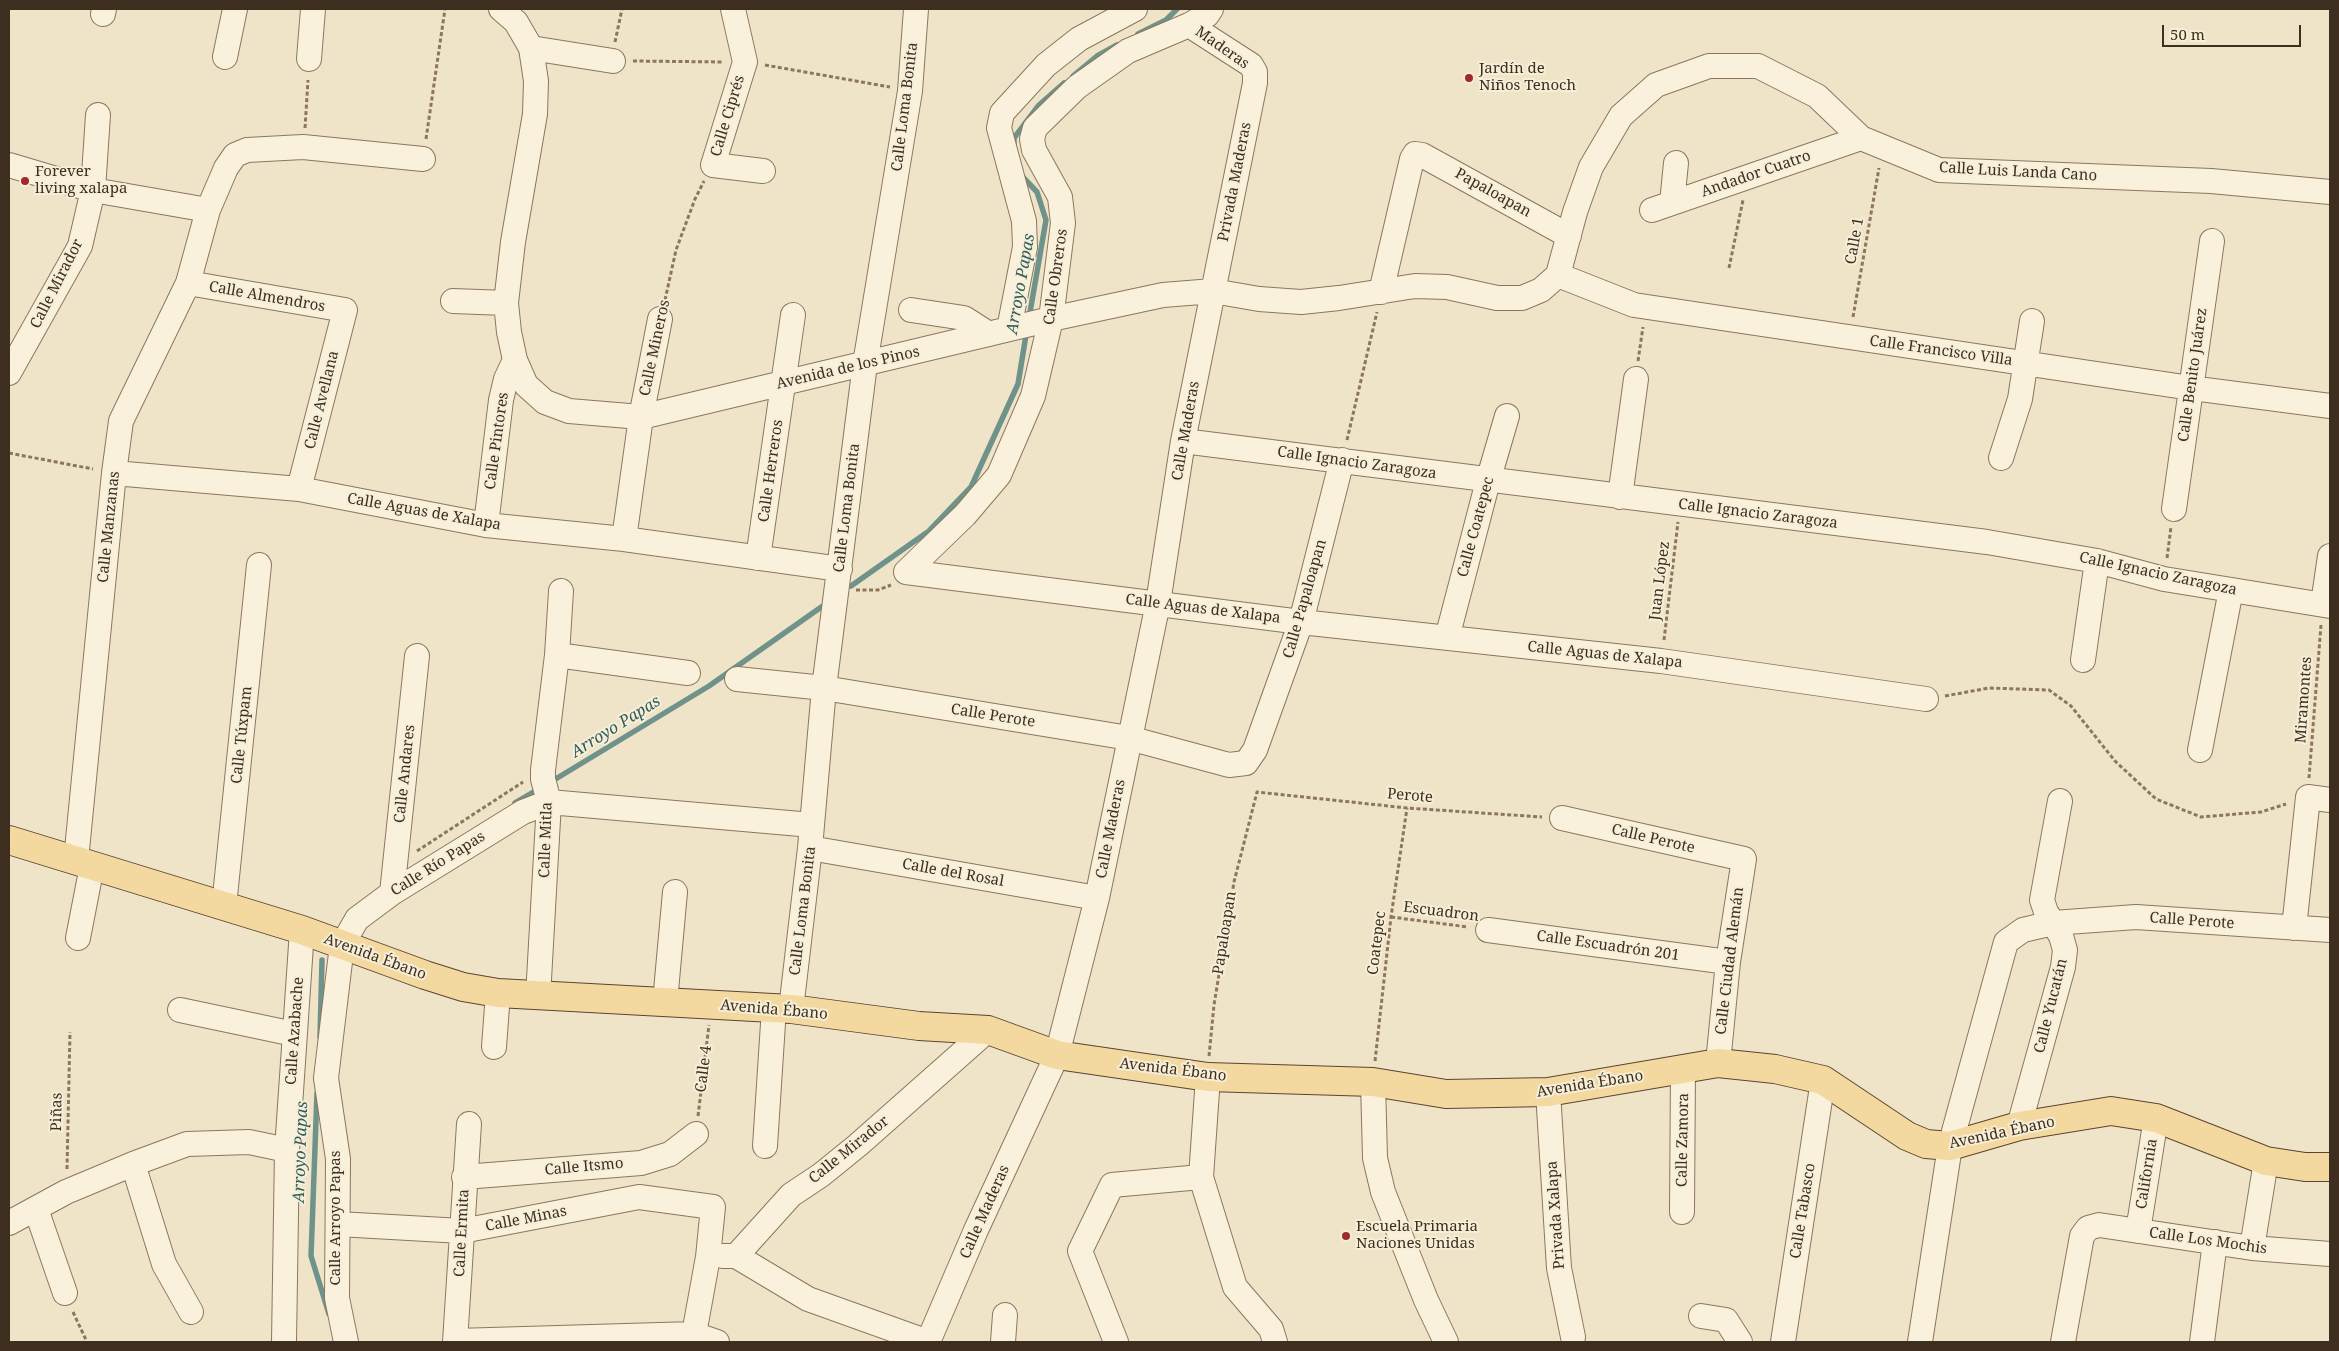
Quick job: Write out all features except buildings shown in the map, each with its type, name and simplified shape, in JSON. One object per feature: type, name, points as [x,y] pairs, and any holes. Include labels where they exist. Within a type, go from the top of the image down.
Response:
[{"type":"main road","name":"Avenida Ébano","points":[[9,840],[302,930],[463,987],[498,993],[538,997],[783,1008],[919,1026],[988,1030],[1057,1055],[1208,1077],[1373,1082],[1446,1094],[1548,1092],[1718,1063],[1775,1069],[1823,1080],[1906,1136],[1926,1144],[1950,1146],[2020,1126],[2111,1111],[2156,1118],[2266,1161],[2305,1167],[2330,1167]]},
{"type":"street","points":[[225,57],[235,9]]},
{"type":"street","points":[[309,59],[312,9]]},
{"type":"street","name":"Avenida de los Pinos","points":[[500,9],[516,22],[531,48],[536,81],[534,114],[513,242],[506,303],[509,332],[515,360],[526,384],[544,402],[569,411],[641,417],[1022,326],[1163,295],[1212,291],[1259,299],[1301,302],[1415,286],[1447,288],[1497,298],[1522,298],[1541,290],[1558,275]]},
{"type":"street","name":"Calle Ciprés","points":[[713,165],[745,62],[733,9]]},
{"type":"street","name":"Calle Loma Bonita","points":[[764,1146],[783,1008],[811,837],[824,688],[865,364],[910,91],[916,9]]},
{"type":"street","name":"Calle Obreros","points":[[906,572],[965,515],[999,475],[1034,396],[1022,326],[1024,221],[999,128],[1002,113],[1046,65],[1079,39],[1135,9]]},
{"type":"street","name":"Calle Obreros","points":[[1022,326],[1063,223],[1060,198],[1034,150],[1032,139],[1036,128],[1078,87],[1128,51],[1189,25],[1207,15],[1211,9]]},
{"type":"street","name":"Maderas","points":[[1189,25],[1251,65],[1255,72]]},
{"type":"street","points":[[531,48],[614,61]]},
{"type":"street","name":"Calle Luis Landa Cano","points":[[1558,275],[1591,167],[1621,116],[1656,85],[1709,66],[1758,66],[1817,96],[1861,138],[1940,170],[2211,181],[2330,192]]},
{"type":"street","name":"Privada Maderas","points":[[1212,291],[1255,72]]},
{"type":"street","name":"Calle Mirador","points":[[9,373],[80,246],[93,190],[98,115]]},
{"type":"street","name":"Andador Cuatro","points":[[1676,163],[1662,206],[1861,138]]},
{"type":"street","points":[[303,147],[423,160]]},
{"type":"street","name":"Calle Manzanas","points":[[78,938],[114,473],[121,421],[188,283],[208,210],[226,168],[235,155],[247,150],[303,147]]},
{"type":"street","name":"Papaloapan","points":[[1381,292],[1412,159],[1416,154],[1422,155],[1569,236]]},
{"type":"street","points":[[9,165],[93,190],[208,210]]},
{"type":"street","points":[[713,165],[763,171]]},
{"type":"street","name":"Calle Benito Juárez","points":[[2174,509],[2212,241]]},
{"type":"street","name":"Calle Francisco Villa","points":[[1558,275],[1634,305],[2191,388],[2330,406]]},
{"type":"street","name":"Calle Almendros","points":[[188,283],[345,310]]},
{"type":"street","name":"Calle Maderas","points":[[928,1342],[976,1230],[1057,1055],[1097,898],[1158,603],[1183,441],[1212,291]]},
{"type":"street","points":[[454,301],[506,303]]},
{"type":"street","name":"Calle Avellana","points":[[299,489],[345,310]]},
{"type":"street","points":[[911,310],[1022,326]]},
{"type":"street","name":"Calle Herreros","points":[[758,558],[793,315]]},
{"type":"street","name":"Calle Mineros","points":[[624,539],[641,417],[660,319]]},
{"type":"street","points":[[2001,458],[2020,399],[2032,321]]},
{"type":"street","name":"Calle Pintores","points":[[486,525],[501,400],[506,379],[515,360]]},
{"type":"street","points":[[1620,497],[1636,379]]},
{"type":"street","name":"Calle Coatepec","points":[[1447,638],[1507,416]]},
{"type":"street","name":"Calle Ignacio Zaragoza","points":[[1183,441],[1342,460],[1488,481],[1986,542],[2097,561],[2164,579],[2326,605]]},
{"type":"street","name":"Calle Papaloapan","points":[[1246,763],[1255,750],[1301,622],[1342,460]]},
{"type":"street","name":"Calle Aguas de Xalapa","points":[[114,473],[299,489],[486,525],[624,539],[840,569]]},
{"type":"street","points":[[2326,605],[2330,556]]},
{"type":"street","points":[[2083,660],[2097,561]]},
{"type":"street","name":"Calle Túxpam","points":[[224,906],[259,565]]},
{"type":"street","name":"Calle Aguas de Xalapa","points":[[906,572],[1301,622],[1661,661],[1926,699]]},
{"type":"street","points":[[2200,750],[2231,590]]},
{"type":"street","name":"Calle Mitla","points":[[538,997],[545,786],[561,591]]},
{"type":"street","points":[[557,655],[688,673]]},
{"type":"street","name":"Calle Andares","points":[[392,893],[417,656]]},
{"type":"street","name":"Calle Perote","points":[[737,679],[824,688],[1129,738],[1229,765],[1246,763]]},
{"type":"street","name":"Calle del Rosal","points":[[545,786],[811,837],[1097,898]]},
{"type":"street","name":"Calle Río Papas","points":[[342,945],[357,919],[392,893],[523,812],[545,786]]},
{"type":"street","points":[[2294,928],[2319,798]]},
{"type":"street","name":"Calle Yucatán","points":[[2020,1126],[2063,967],[2065,950],[2061,936],[2046,912],[2042,900],[2060,801]]},
{"type":"street","name":"Calle Perote","points":[[1562,818],[1744,859]]},
{"type":"street","name":"Calle Ciudad Alemán","points":[[1718,1063],[1728,962],[1744,859]]},
{"type":"street","points":[[665,1002],[675,892]]},
{"type":"street","name":"Calle Perote","points":[[1950,1146],[2006,942],[2023,930],[2053,923],[2136,917],[2330,930]]},
{"type":"street","name":"Calle Azabache","points":[[284,1342],[282,1330],[287,1150],[302,930]]},
{"type":"street","name":"Calle Escuadrón 201","points":[[1488,930],[1728,962]]},
{"type":"street","name":"Calle Arroyo Papas","points":[[342,945],[326,1078],[338,1160],[337,1298],[346,1342]]},
{"type":"street","points":[[494,1048],[498,993]]},
{"type":"street","points":[[180,1010],[294,1034]]},
{"type":"street","name":"Calle Mirador","points":[[736,1256],[791,1195],[821,1175],[858,1145],[988,1030]]},
{"type":"street","name":"Calle Zamora","points":[[1682,1212],[1683,1069]]},
{"type":"street","points":[[1208,1077],[1201,1176],[1234,1287],[1271,1329],[1275,1342]]},
{"type":"street","name":"Calle Tabasco","points":[[1783,1342],[1823,1080]]},
{"type":"street","points":[[1373,1082],[1375,1158],[1383,1192],[1426,1300],[1446,1342]]},
{"type":"street","name":"Privada Xalapa","points":[[1548,1092],[1560,1268],[1573,1337]]},
{"type":"street","name":"California","points":[[2138,1231],[2156,1118]]},
{"type":"street","name":"Calle Ermita","points":[[456,1342],[464,1178],[469,1124]]},
{"type":"street","name":"Calle Itsmo","points":[[464,1178],[641,1163],[670,1154],[696,1134]]},
{"type":"street","points":[[9,1224],[66,1192],[133,1164],[188,1144],[249,1142],[287,1150]]},
{"type":"street","points":[[1920,1342],[1950,1146]]},
{"type":"street","points":[[2252,1248],[2266,1161]]},
{"type":"street","points":[[133,1164],[164,1264],[191,1312]]},
{"type":"street","points":[[1116,1342],[1080,1251],[1112,1185],[1201,1176]]},
{"type":"street","name":"Calle Minas","points":[[338,1224],[462,1231],[639,1197],[712,1207],[708,1257]]},
{"type":"street","points":[[36,1209],[65,1293]]},
{"type":"street","name":"Calle Los Mochis","points":[[2063,1342],[2082,1236],[2088,1228],[2099,1225],[2252,1248],[2330,1254]]},
{"type":"street","points":[[2202,1342],[2215,1242]]},
{"type":"street","points":[[694,1334],[708,1257],[736,1256],[808,1299],[928,1342]]},
{"type":"street","points":[[1003,1342],[1005,1315]]},
{"type":"street","points":[[1701,1316],[1726,1320],[1740,1342]]},
{"type":"street","points":[[456,1342],[694,1334],[717,1342]]},
{"type":"path","points":[[423,160],[445,9]]},
{"type":"path","points":[[614,61],[617,27],[622,9]]},
{"type":"path","points":[[303,147],[309,59]]},
{"type":"path","name":"Calle 1","points":[[1850,337],[1882,148]]},
{"type":"path","name":"Calle Mineros","points":[[660,319],[676,250],[695,199],[713,165]]},
{"type":"path","points":[[1729,268],[1747,178]]},
{"type":"path","points":[[1342,460],[1381,292]]},
{"type":"path","points":[[1636,379],[1646,307]]},
{"type":"path","points":[[9,453],[114,473]]},
{"type":"path","name":"Juan López","points":[[1661,661],[1680,505]]},
{"type":"path","points":[[2164,579],[2174,509]]},
{"type":"path","points":[[836,599],[858,590],[878,590],[895,583],[906,572]]},
{"type":"path","name":"Miramontes","points":[[2319,798],[2326,605]]},
{"type":"path","points":[[1926,699],[1989,688],[2049,690],[2071,706],[2115,761],[2156,799],[2201,817],[2261,812],[2319,798]]},
{"type":"path","points":[[395,864],[545,786]]},
{"type":"path","name":"Perote","points":[[1256,792],[1407,808],[1562,818]]},
{"type":"path","name":"Papaloapan","points":[[1208,1077],[1214,1005],[1234,882],[1256,792]]},
{"type":"path","name":"Coatepec","points":[[1373,1082],[1391,917],[1407,808]]},
{"type":"path","name":"Escuadron","points":[[1391,917],[1488,930]]},
{"type":"path","name":"Calle 4","points":[[696,1134],[712,1005]]},
{"type":"path","name":"Piñas","points":[[66,1192],[70,1032]]},
{"type":"path","points":[[65,1293],[87,1342]]},
{"type":"waterway","name":"Arroyo Papas","points":[[1138,34],[1166,20],[1177,9]]},
{"type":"waterway","name":"Arroyo Papas","points":[[1073,76],[1097,56],[1117,45]]},
{"type":"waterway","name":"Arroyo Papas","points":[[1014,144],[1014,138],[1039,105],[1064,83]]},
{"type":"waterway","name":"Arroyo Papas","points":[[1020,174],[1037,192],[1046,220],[1029,318]]},
{"type":"waterway","name":"Arroyo Papas","points":[[851,586],[929,531],[971,487],[1018,384],[1027,329]]},
{"type":"waterway","name":"Arroyo Papas","points":[[549,783],[709,686],[827,603]]},
{"type":"waterway","name":"Arroyo Papas","points":[[515,803],[539,789]]},
{"type":"waterway","name":"Arroyo Papas","points":[[320,1037],[322,960]]},
{"type":"waterway","name":"Arroyo Papas","points":[[317,1093],[311,1256],[329,1314]]},
{"type":"place","name":"Jardín de Niños Tenoch","points":[[1469,78]]},
{"type":"place","name":"Forever living xalapa","points":[[25,181]]},
{"type":"place","name":"Escuela Primaria Naciones Unidas","points":[[1346,1236]]}]
